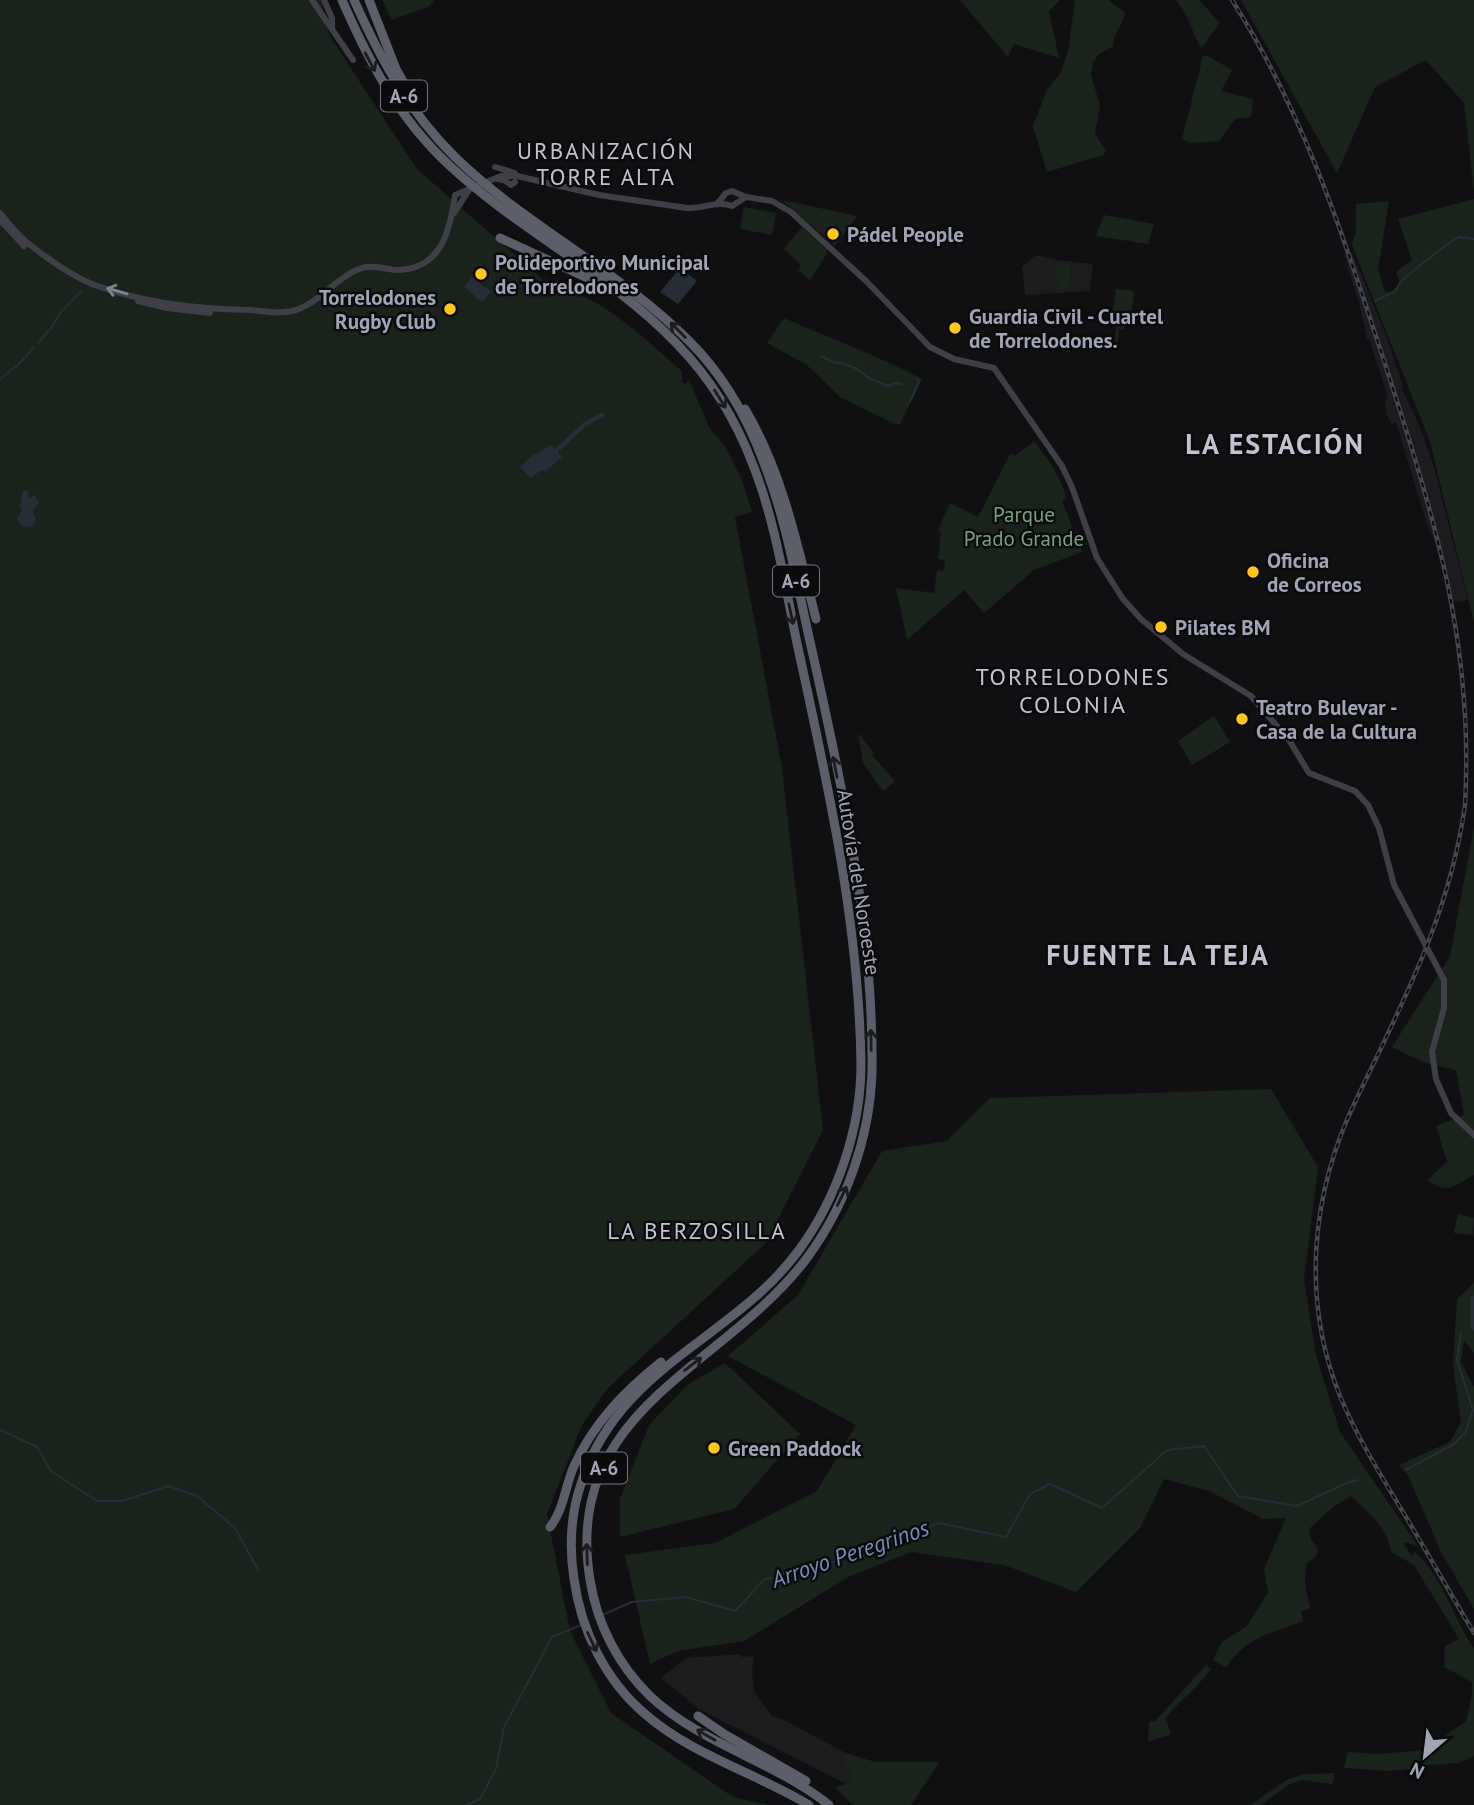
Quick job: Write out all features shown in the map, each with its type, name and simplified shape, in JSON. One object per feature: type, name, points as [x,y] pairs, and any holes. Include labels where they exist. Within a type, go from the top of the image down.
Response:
[{"type":"highway","name":"Autovía del Noroeste","points":[[342,0],[383,86],[435,152],[505,210],[618,293],[678,345],[720,398],[740,435],[766,506],[809,699],[853,935],[861,1073],[857,1109],[848,1149],[836,1184],[819,1220],[797,1253],[768,1285],[743,1307],[634,1393],[610,1423],[591,1457],[578,1493],[572,1525],[572,1570],[582,1618],[593,1644],[604,1665],[639,1709],[682,1741],[759,1777],[809,1805]]},
{"type":"highway","name":"Autovía del Noroeste","points":[[354,0],[376,50],[415,112],[456,158],[626,285],[663,315],[709,363],[747,425],[764,464],[785,530],[819,682],[857,878],[868,984],[872,1076],[860,1151],[847,1187],[807,1258],[754,1315],[646,1404],[622,1433],[598,1481],[590,1511],[587,1542],[591,1589],[605,1632],[621,1660],[648,1693],[669,1712],[692,1727],[795,1781],[829,1805]]},
{"type":"highway","points":[[369,0],[404,86],[429,121],[477,176]]},
{"type":"highway","points":[[500,238],[588,278],[678,345]]},
{"type":"highway","points":[[709,363],[736,393],[767,452],[792,529],[816,619]]},
{"type":"highway","points":[[550,1527],[557,1516],[584,1447],[616,1401],[662,1361],[754,1292],[768,1285]]},
{"type":"highway","points":[[698,1716],[723,1734],[782,1765],[838,1805]]},
{"type":"main road","points":[[312,0],[353,60]]},
{"type":"main road","points":[[324,0],[332,18],[332,28]]},
{"type":"main road","points":[[495,167],[541,179],[546,183]]},
{"type":"main road","points":[[0,213],[27,243],[69,272],[92,284],[203,309],[257,311],[295,310],[303,307],[349,273],[364,267],[404,269],[423,264],[441,247],[457,201],[467,191],[495,178],[535,181],[599,195],[687,208],[708,207],[722,201],[730,191],[741,197],[772,201],[791,212],[852,268],[922,341],[940,354],[994,369],[1062,466],[1097,558],[1123,599],[1141,619],[1183,654],[1251,696],[1289,740],[1309,773],[1355,791],[1363,797],[1380,828],[1394,884],[1441,971],[1445,999],[1432,1047],[1433,1067],[1447,1108],[1457,1121],[1474,1135]]},
{"type":"main road","points":[[722,201],[732,206],[741,197]]},
{"type":"main road","points":[[0,220],[24,246]]},
{"type":"main road","points":[[137,300],[202,313],[240,314],[257,311]]},
{"type":"shaded area","points":[[1352,252],[1385,333],[1402,389],[1421,429],[1434,468],[1468,600],[1451,603],[1442,561],[1425,518],[1396,422],[1391,424],[1387,415],[1385,402],[1388,398],[1367,339],[1344,254]]},
{"type":"shaded area","points":[[1036,255],[1093,264],[1090,291],[1025,295],[1022,267]]},
{"type":"shaded area","points":[[680,268],[697,281],[678,304],[660,292]]},
{"type":"shaded area","points":[[472,277],[491,292],[482,302],[464,287]]},
{"type":"shaded area","points":[[551,445],[562,457],[546,471],[540,471],[531,478],[520,467]]},
{"type":"shaded area","points":[[23,490],[29,492],[28,496],[31,498],[34,494],[39,503],[33,511],[36,520],[32,527],[21,526],[17,518],[22,511],[20,506]]},
{"type":"shaded area","points":[[741,1654],[741,1657],[754,1656],[752,1673],[755,1693],[772,1716],[846,1753],[843,1760],[852,1776],[846,1784],[699,1709],[661,1678],[686,1658]]},
{"type":"green space","points":[[0,0],[321,0],[329,35],[417,169],[556,291],[571,292],[605,308],[682,371],[682,382],[685,384],[689,380],[710,429],[725,446],[742,480],[752,512],[735,517],[782,768],[823,1130],[766,1243],[608,1388],[582,1425],[547,1514],[570,1631],[611,1713],[733,1797],[769,1805],[0,1805]]},
{"type":"green space","points":[[382,0],[434,0],[430,6],[392,20]]},
{"type":"green space","points":[[960,0],[1060,0],[1049,11],[1059,58],[1014,44],[1008,57]]},
{"type":"green space","points":[[1075,0],[1109,0],[1125,13],[1113,47],[1099,54],[1093,62],[1091,74],[1100,106],[1095,134],[1106,151],[1103,155],[1047,172],[1033,126],[1047,90],[1060,74],[1068,51]]},
{"type":"green space","points":[[1176,0],[1199,0],[1220,23],[1203,46],[1200,47]]},
{"type":"green space","points":[[1241,0],[1474,0],[1474,193],[1464,103],[1426,60],[1375,87],[1337,173]]},
{"type":"green space","points":[[1206,55],[1232,70],[1221,91],[1253,99],[1251,117],[1235,119],[1219,141],[1191,143],[1182,139],[1203,56]]},
{"type":"green space","points":[[1474,199],[1474,622],[1430,442],[1352,245],[1356,232],[1356,204],[1389,201],[1378,270],[1385,292],[1393,293],[1399,281],[1396,272],[1412,260],[1398,219]]},
{"type":"green space","name":"Pádel People","points":[[782,200],[857,216],[835,246]]},
{"type":"green space","points":[[744,207],[776,213],[772,235],[740,229]]},
{"type":"green space","points":[[1104,215],[1154,224],[1148,244],[1096,236]]},
{"type":"green space","points":[[802,227],[827,250],[810,280],[798,270],[801,265],[784,249]]},
{"type":"green space","points":[[1070,261],[1071,289],[1060,290],[1055,263]]},
{"type":"green space","points":[[1116,289],[1134,291],[1131,317],[1126,317],[1124,330],[1119,329],[1118,342],[1115,342],[1116,316],[1112,315]]},
{"type":"green space","points":[[784,318],[922,379],[900,424],[897,425],[840,397],[807,365],[767,343]]},
{"type":"green space","name":"Parque Prado Grande","points":[[1034,441],[1061,482],[1066,498],[1062,501],[1082,552],[1034,570],[984,613],[964,590],[907,640],[896,588],[934,593],[937,570],[944,571],[945,560],[938,559],[941,533],[938,529],[950,503],[978,517],[1010,454],[1016,455]]},
{"type":"green space","points":[[1214,716],[1230,742],[1192,765],[1178,741]]},
{"type":"green space","points":[[858,733],[874,753],[872,755],[895,781],[883,791],[863,763]]},
{"type":"green space","points":[[1474,826],[1474,1175],[1445,1188],[1427,1180],[1447,1162],[1436,1126],[1464,1115],[1456,1070],[1425,1063],[1392,1047],[1450,956]]},
{"type":"green space","points":[[1271,1089],[1318,1167],[1304,1279],[1316,1355],[1340,1432],[1418,1546],[1403,1542],[1411,1556],[1415,1552],[1425,1562],[1474,1648],[1474,1756],[1459,1763],[1427,1765],[1416,1769],[1386,1771],[1344,1768],[1348,1752],[1379,1754],[1425,1750],[1466,1721],[1472,1694],[1472,1682],[1444,1667],[1445,1646],[1459,1639],[1414,1565],[1391,1552],[1381,1528],[1351,1496],[1333,1507],[1309,1529],[1311,1539],[1318,1550],[1315,1558],[1307,1563],[1305,1580],[1310,1608],[1301,1612],[1303,1621],[1250,1643],[1226,1668],[1213,1660],[1222,1642],[1247,1626],[1268,1592],[1264,1569],[1286,1518],[1263,1519],[1209,1491],[1164,1479],[1140,1528],[1076,1592],[1004,1565],[912,1552],[850,1576],[744,1641],[678,1651],[650,1664],[625,1555],[715,1543],[817,1491],[856,1425],[728,1356],[798,1295],[882,1151],[947,1141],[990,1098]]},
{"type":"green space","points":[[1458,1214],[1474,1218],[1473,1235],[1454,1233]]},
{"type":"green space","points":[[1474,1283],[1474,1353],[1464,1340],[1461,1362],[1474,1387],[1474,1609],[1441,1552],[1408,1475],[1399,1465],[1450,1442],[1461,1422],[1453,1365],[1457,1299]]},
{"type":"green space","name":"Green Paddock","points":[[725,1363],[800,1434],[734,1509],[620,1537],[620,1499],[649,1425],[687,1385]]},
{"type":"green space","points":[[1206,1665],[1211,1669],[1166,1718],[1171,1734],[1148,1742],[1149,1721],[1155,1721]]},
{"type":"green space","points":[[846,1753],[875,1762],[938,1764],[911,1805],[853,1805],[835,1787],[846,1784],[852,1776],[843,1760]]},
{"type":"green space","points":[[1335,1773],[1332,1784],[1303,1780],[1290,1784],[1261,1805],[1250,1805],[1288,1779],[1305,1774]]},
{"type":"waterway","points":[[1375,301],[1395,291],[1402,280],[1446,245],[1459,237],[1474,239]]},
{"type":"waterway","points":[[38,343],[60,313],[81,291]]},
{"type":"waterway","points":[[0,379],[18,365],[33,348]]},
{"type":"waterway","points":[[821,356],[857,369],[867,377],[888,386],[902,384]]},
{"type":"waterway","points":[[910,401],[919,382],[917,378]]},
{"type":"waterway","points":[[556,451],[585,424],[602,415]]},
{"type":"waterway","points":[[1474,1299],[1474,1327]]},
{"type":"waterway","name":"Arroyo Peregrinos","points":[[1406,1470],[1454,1444],[1466,1431],[1473,1410],[1457,1360],[1461,1333]]},
{"type":"waterway","points":[[0,1430],[37,1447],[51,1471],[97,1501],[122,1501],[168,1486],[197,1496],[235,1528],[258,1570]]},
{"type":"waterway","name":"Arroyo Peregrinos","points":[[602,1615],[632,1602],[686,1597],[735,1611],[765,1579],[798,1575],[939,1523],[1006,1537],[1030,1494],[1050,1484],[1102,1508],[1167,1450],[1204,1446],[1238,1496],[1297,1506],[1358,1480]]},
{"type":"waterway","name":"Arroyo Peregrinos","points":[[466,1805],[480,1799],[496,1769],[504,1727],[552,1637],[581,1625]]},
{"type":"railway","points":[[1232,0],[1282,89],[1303,134],[1339,226],[1421,478],[1457,636],[1466,746],[1465,805],[1458,845],[1448,883],[1422,957],[1356,1100],[1329,1172],[1316,1246],[1316,1284],[1320,1322],[1340,1396],[1361,1441],[1474,1633]]},
{"type":"place","name":"Pádel People","points":[[833,234]]},
{"type":"place","name":"Polideportivo Municipal de Torrelodones","points":[[481,274]]},
{"type":"place","name":"Torrelodones Rugby Club","points":[[450,309]]},
{"type":"place","name":"Guardia Civil - Cuartel de Torrelodones.","points":[[955,328]]},
{"type":"place","name":"Oficina de Correos","points":[[1253,572]]},
{"type":"place","name":"Pilates BM","points":[[1161,627]]},
{"type":"place","name":"Teatro Bulevar - Casa de la Cultura","points":[[1242,719]]},
{"type":"place","name":"Green Paddock","points":[[714,1448]]},
{"type":"district","name":"URBANIZACIÓN TORRE ALTA","points":[[606,163]]},
{"type":"district","name":"LA ESTACIÓN","points":[[1275,443]]},
{"type":"district","name":"TORRELODONES COLONIA","points":[[1073,690]]},
{"type":"district","name":"FUENTE LA TEJA","points":[[1158,954]]},
{"type":"district","name":"LA BERZOSILLA","points":[[697,1230]]}]
